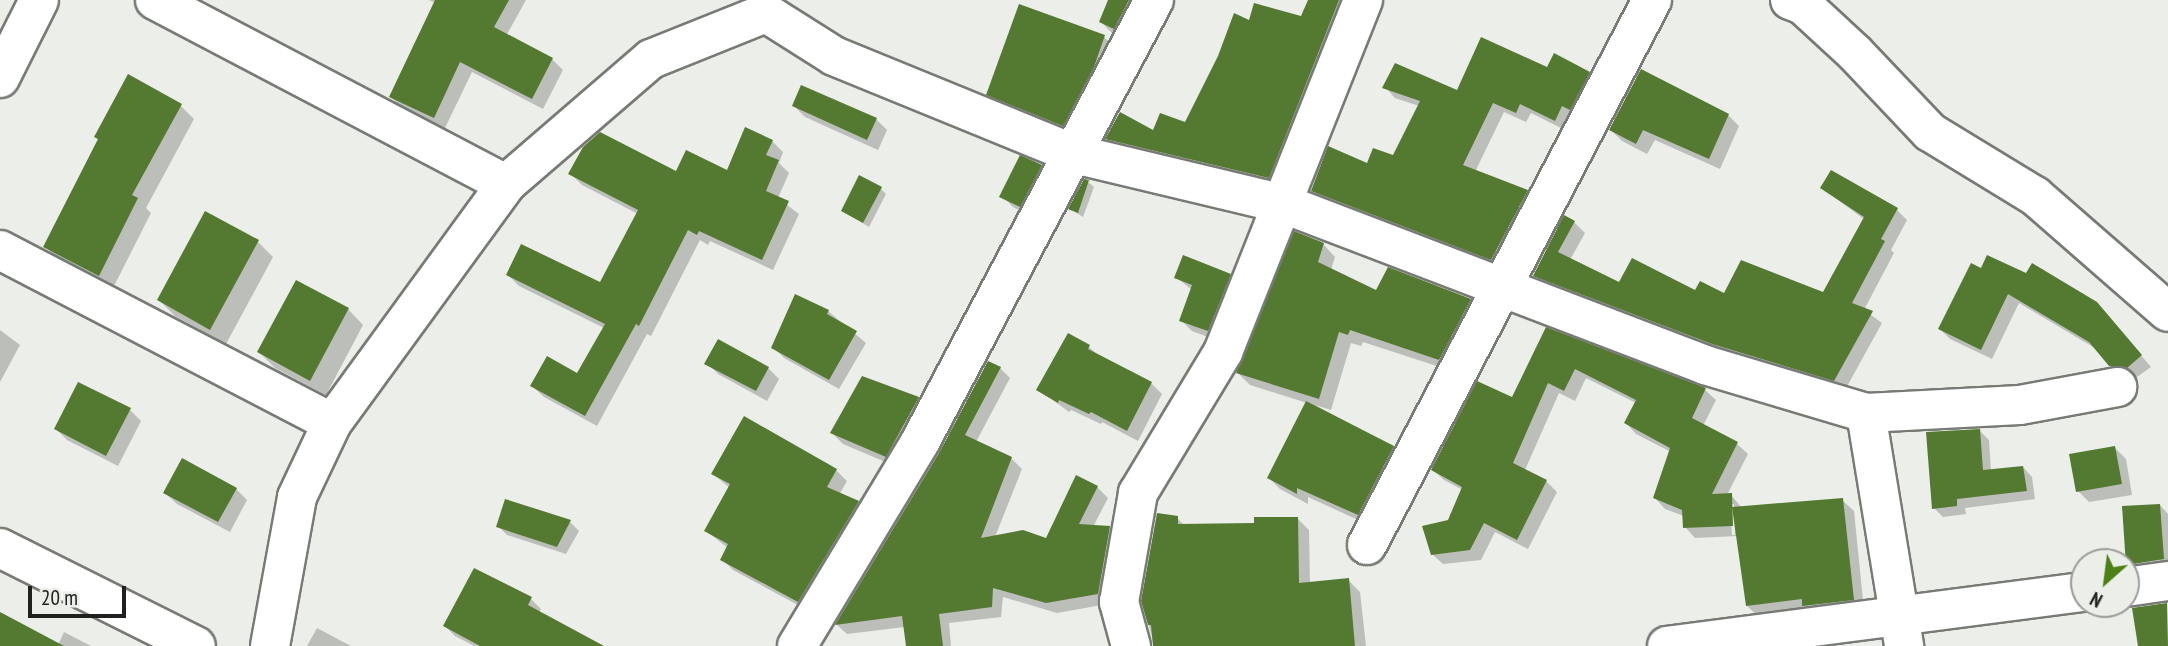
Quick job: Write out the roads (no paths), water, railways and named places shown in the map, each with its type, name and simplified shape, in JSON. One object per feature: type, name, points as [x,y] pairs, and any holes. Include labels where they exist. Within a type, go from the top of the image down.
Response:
[{"type":"street","points":[[0,78],[39,0]]},
{"type":"street","points":[[155,0],[506,184]]},
{"type":"street","points":[[797,646],[920,442],[1154,0]]},
{"type":"street","points":[[1130,646],[1119,602],[1138,494],[1223,352],[1363,0]]},
{"type":"street","points":[[1367,545],[1499,287],[1652,0]]},
{"type":"street","points":[[1790,0],[1803,5],[1855,53],[1930,132],[2035,196],[2168,312]]},
{"type":"street","points":[[270,646],[297,497],[332,423],[506,184],[651,59],[768,4],[834,56],[1074,154],[1284,204],[1705,365],[1866,414],[2020,405],[2117,387]]},
{"type":"street","points":[[0,250],[332,423]]},
{"type":"street","points":[[1866,414],[1902,631]]},
{"type":"street","points":[[0,548],[196,646]]},
{"type":"street","points":[[2140,585],[2168,582]]},
{"type":"street","points":[[1667,646],[1902,631],[2070,595]]}]
